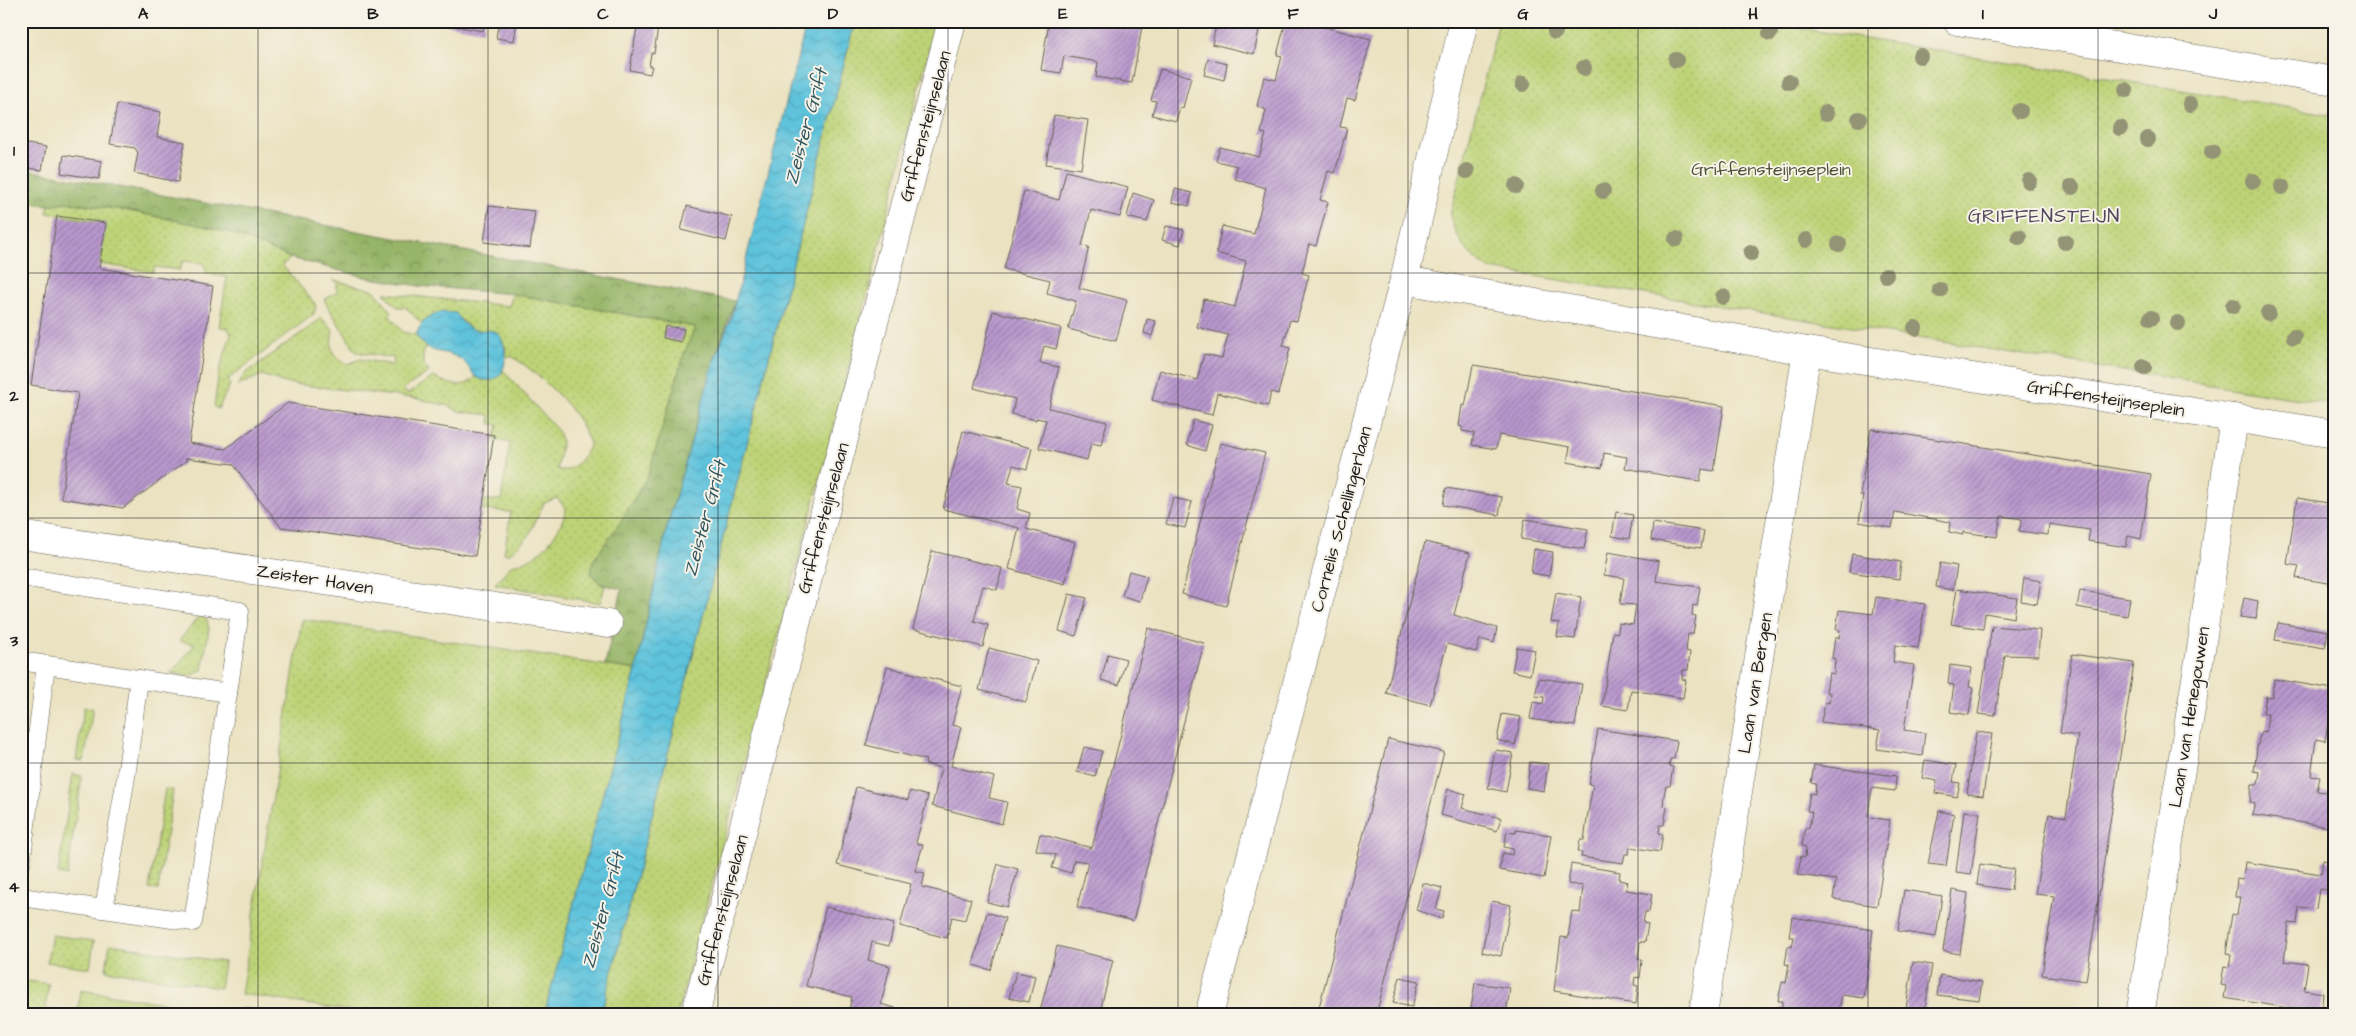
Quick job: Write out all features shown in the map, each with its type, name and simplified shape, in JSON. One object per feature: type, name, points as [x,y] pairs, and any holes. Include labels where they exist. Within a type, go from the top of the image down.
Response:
[{"type":"street","name":"Griffensteijnselaan","points":[[695,1015],[952,21]]},
{"type":"street","name":"Cornelis Schellingerlaan","points":[[1209,1015],[1404,280],[1464,21]]},
{"type":"street","points":[[1957,21],[2078,30],[2335,81]]},
{"type":"street","name":"Griffensteijnseplein","points":[[1404,280],[1807,351],[2335,434]]},
{"type":"street","name":"Laan van Bergen","points":[[1703,1015],[1807,351]]},
{"type":"street","name":"Laan van Henegouwen","points":[[2140,1015],[2199,658],[2234,418]]},
{"type":"street","name":"Zeister Haven","points":[[21,535],[608,624]]},
{"type":"lane","points":[[21,577],[240,611],[193,922],[21,897]]},
{"type":"lane","points":[[21,661],[228,693]]},
{"type":"lane","points":[[21,865],[46,665]]},
{"type":"lane","points":[[104,909],[126,777],[139,679]]},
{"type":"green space","points":[[855,21],[936,21],[835,423],[677,1015],[601,1015]]},
{"type":"green space","name":"Griffensteijnseplein","points":[[1499,21],[1755,21],[2335,115],[2335,405],[1490,269],[1475,259],[1464,247],[1459,240],[1450,215]]},
{"type":"green space","points":[[21,169],[735,301],[715,358],[667,527],[636,670],[605,665],[622,589],[600,584],[591,574],[593,561],[621,521],[648,475],[684,354],[695,327],[513,294],[419,286],[365,277],[291,258],[233,234],[208,227],[124,210],[65,202],[49,205],[21,202]]},
{"type":"green space","points":[[65,202],[148,214],[211,227],[231,233],[291,258],[282,265],[316,305],[314,314],[228,379],[230,385],[218,409],[214,407],[219,372],[231,334],[228,328],[219,327],[227,277],[207,274],[203,263],[183,261],[180,270],[155,267],[153,272],[100,264],[106,223],[47,213],[49,205]]},
{"type":"green space","points":[[333,280],[374,290],[392,312],[389,315],[403,332],[416,335],[426,347],[423,351],[423,363],[429,372],[403,389],[407,394],[433,377],[450,384],[461,385],[471,381],[476,376],[484,380],[499,375],[503,370],[558,431],[562,442],[557,469],[563,470],[577,464],[588,449],[590,444],[585,431],[568,407],[547,384],[513,357],[506,357],[505,346],[494,331],[473,330],[460,319],[426,319],[421,323],[405,307],[397,307],[384,293],[509,306],[513,294],[696,327],[649,474],[631,508],[593,561],[600,584],[605,586],[600,603],[495,584],[511,565],[530,559],[546,546],[559,528],[566,509],[557,498],[544,503],[528,537],[509,554],[504,553],[511,512],[482,510],[484,500],[501,500],[510,443],[494,440],[498,425],[490,424],[490,415],[457,411],[449,406],[413,398],[285,383],[262,375],[237,386],[246,373],[322,318],[333,330],[333,351],[342,361],[348,364],[360,359],[393,365],[394,358],[356,352],[324,300],[337,292],[337,283]]},
{"type":"green space","points":[[200,615],[207,620],[209,629],[202,670],[192,676],[171,673],[195,644],[179,641]]},
{"type":"green space","points":[[302,619],[636,670],[544,1015],[526,1015],[491,1009],[491,1015],[377,1015],[241,994]]},
{"type":"green space","points":[[84,707],[93,708],[84,761],[76,760]]},
{"type":"green space","points":[[73,774],[82,776],[67,876],[58,874]]},
{"type":"green space","points":[[165,789],[173,790],[158,890],[149,889]]},
{"type":"green space","points":[[52,935],[94,941],[90,968],[47,962]]},
{"type":"green space","points":[[110,944],[224,962],[220,988],[106,970]]},
{"type":"green space","points":[[21,980],[49,984],[45,1009],[61,1012],[61,1015],[21,1015]]},
{"type":"green space","points":[[81,990],[215,1011],[214,1015],[77,1015]]},
{"type":"green space","points":[[242,1008],[281,1015],[241,1015]]},
{"type":"water","name":"Zeister Grift","points":[[807,21],[855,21],[601,1015],[544,1015],[636,670],[667,527],[715,358],[731,318]]},
{"type":"water","points":[[441,312],[456,313],[462,322],[472,329],[491,330],[500,336],[505,349],[505,357],[502,372],[498,377],[492,380],[480,379],[456,356],[433,350],[422,342],[416,335],[420,326],[429,318]]},
{"type":"building","points":[[444,21],[485,21],[483,31],[443,24]]},
{"type":"building","points":[[499,21],[517,21],[514,41],[496,38]]},
{"type":"building","points":[[638,21],[659,21],[654,53],[651,53],[649,66],[652,66],[650,74],[630,70]]},
{"type":"building","points":[[691,21],[709,21],[709,25]]},
{"type":"building","points":[[1049,21],[1143,21],[1132,83],[1096,77],[1098,62],[1064,56],[1061,73],[1041,70]]},
{"type":"building","points":[[1217,21],[1261,21],[1254,54],[1212,44]]},
{"type":"building","points":[[1286,21],[1302,21],[1371,39],[1355,100],[1347,98],[1340,127],[1347,128],[1335,173],[1328,171],[1320,200],[1328,202],[1316,246],[1309,244],[1302,273],[1309,275],[1297,321],[1290,320],[1283,346],[1290,348],[1278,394],[1271,392],[1268,406],[1217,393],[1212,415],[1152,400],[1160,370],[1197,380],[1204,354],[1222,358],[1228,335],[1197,327],[1204,299],[1235,307],[1246,261],[1216,253],[1222,226],[1254,234],[1266,188],[1235,179],[1237,166],[1216,161],[1220,147],[1259,157],[1266,134],[1261,133],[1266,110],[1257,106],[1264,77],[1276,80],[1282,56],[1277,55]]},
{"type":"building","points":[[1208,59],[1227,64],[1224,80],[1204,75]]},
{"type":"building","points":[[1160,69],[1191,77],[1183,108],[1180,107],[1176,121],[1152,115],[1156,101],[1151,100]]},
{"type":"building","points":[[117,104],[161,112],[157,137],[185,142],[178,182],[134,173],[138,153],[135,148],[110,144]]},
{"type":"building","points":[[1054,115],[1088,120],[1081,169],[1046,164]]},
{"type":"building","points":[[21,143],[46,147],[42,170],[21,167]]},
{"type":"building","points":[[64,155],[102,161],[99,179],[61,173]]},
{"type":"building","points":[[1066,171],[1128,187],[1120,217],[1091,210],[1082,246],[1089,247],[1079,288],[1127,300],[1116,341],[1068,329],[1076,301],[1047,293],[1050,280],[1004,269],[1024,191],[1059,200]]},
{"type":"building","points":[[1175,189],[1192,193],[1189,206],[1172,202]]},
{"type":"building","points":[[1133,193],[1154,200],[1147,222],[1127,217]]},
{"type":"building","points":[[489,206],[535,211],[530,248],[484,242]]},
{"type":"building","points":[[687,206],[732,217],[726,241],[681,230]]},
{"type":"building","points":[[57,216],[106,223],[99,268],[213,286],[189,443],[225,449],[288,403],[494,435],[475,556],[281,527],[233,464],[186,458],[186,461],[123,508],[61,498],[78,393],[31,385]]},
{"type":"building","points":[[1166,226],[1184,230],[1180,245],[1162,240]]},
{"type":"building","points":[[993,311],[1061,328],[1056,349],[1044,346],[1040,363],[1059,367],[1049,408],[1107,422],[1101,445],[1091,443],[1087,460],[1039,448],[1046,420],[1036,418],[1036,420],[1012,414],[1015,399],[974,388]]},
{"type":"building","points":[[1147,319],[1156,321],[1152,336],[1144,333]]},
{"type":"building","points":[[665,326],[684,329],[681,342],[663,338]]},
{"type":"building","points":[[1473,365],[1724,406],[1714,471],[1702,469],[1700,481],[1673,477],[1625,468],[1627,457],[1604,453],[1602,468],[1567,462],[1570,447],[1499,435],[1496,449],[1472,445],[1474,433],[1462,431],[1462,427],[1459,426],[1462,405],[1465,406]]},
{"type":"building","points":[[1193,420],[1212,425],[1205,451],[1187,445]]},
{"type":"building","points":[[1871,429],[2151,474],[2141,539],[2128,536],[2126,547],[2088,541],[2090,530],[2049,524],[2048,535],[2019,531],[2022,519],[2001,516],[1997,537],[1963,532],[1963,535],[1949,532],[1950,522],[1895,512],[1892,528],[1859,522],[1863,495],[1860,495]]},
{"type":"building","points":[[963,431],[1032,448],[1027,469],[1013,465],[1008,483],[1022,486],[1017,509],[1030,513],[1026,529],[1075,542],[1065,584],[1009,569],[1019,528],[943,509]]},
{"type":"building","points":[[1220,443],[1265,453],[1226,606],[1182,594]]},
{"type":"building","points":[[1446,488],[1502,497],[1499,515],[1443,505]]},
{"type":"building","points":[[1173,498],[1192,502],[1185,528],[1166,524]]},
{"type":"building","points":[[2297,498],[2335,504],[2335,584],[2296,578],[2299,566],[2287,564]]},
{"type":"building","points":[[1616,512],[1633,515],[1629,539],[1612,536]]},
{"type":"building","points":[[1525,519],[1588,529],[1584,549],[1521,539]]},
{"type":"building","points":[[1653,523],[1704,531],[1701,548],[1651,540]]},
{"type":"building","points":[[1425,542],[1470,553],[1454,615],[1497,628],[1494,643],[1480,639],[1476,652],[1447,644],[1430,705],[1386,693]]},
{"type":"building","points":[[1534,549],[1553,552],[1549,576],[1531,573]]},
{"type":"building","points":[[932,551],[1002,568],[997,590],[983,586],[978,604],[974,621],[988,625],[983,647],[913,629]]},
{"type":"building","points":[[1608,552],[1659,561],[1656,581],[1700,587],[1697,606],[1693,605],[1692,615],[1696,616],[1693,634],[1688,634],[1686,651],[1690,652],[1688,670],[1683,670],[1682,679],[1686,680],[1683,698],[1631,690],[1628,710],[1602,706],[1613,632],[1618,633],[1619,623],[1633,625],[1636,605],[1620,604],[1624,578],[1604,575]]},
{"type":"building","points":[[1852,554],[1901,562],[1899,579],[1849,572]]},
{"type":"building","points":[[1940,563],[1957,566],[1953,590],[1936,587]]},
{"type":"building","points":[[1129,571],[1147,576],[1140,601],[1122,596]]},
{"type":"building","points":[[2024,578],[2041,581],[2037,604],[2021,601]]},
{"type":"building","points":[[1957,589],[2017,598],[2014,618],[1985,613],[1983,629],[1951,624]]},
{"type":"building","points":[[2080,591],[2130,598],[2127,616],[2077,607]]},
{"type":"building","points":[[1556,593],[1581,597],[1575,639],[1557,637],[1559,623],[1551,622]]},
{"type":"building","points":[[1069,594],[1087,598],[1076,636],[1059,631]]},
{"type":"building","points":[[1876,597],[1925,604],[1918,648],[1895,645],[1893,662],[1914,665],[1904,730],[1925,733],[1922,756],[1877,749],[1880,730],[1821,722],[1825,702],[1829,703],[1830,693],[1826,692],[1829,673],[1834,674],[1835,659],[1832,658],[1835,638],[1839,638],[1840,630],[1836,630],[1839,610],[1873,614]]},
{"type":"building","points":[[2244,598],[2258,601],[2256,619],[2240,617]]},
{"type":"building","points":[[2278,623],[2328,631],[2325,648],[2275,640]]},
{"type":"building","points":[[1992,626],[2040,630],[2038,656],[2005,655],[1995,716],[1978,714]]},
{"type":"building","points":[[1148,628],[1204,643],[1133,921],[1077,907],[1088,862],[1074,860],[1071,873],[1052,868],[1056,855],[1036,850],[1040,834],[1092,848]]},
{"type":"building","points":[[1517,647],[1535,650],[1530,675],[1512,671]]},
{"type":"building","points":[[989,648],[1037,661],[1026,702],[979,690]]},
{"type":"building","points":[[1108,654],[1126,659],[1119,685],[1101,680]]},
{"type":"building","points":[[2072,654],[2134,663],[2086,981],[2042,975],[2054,896],[2035,894],[2049,814],[2066,817],[2078,736],[2060,733]]},
{"type":"building","points":[[1950,665],[1972,668],[1969,687],[1973,688],[1969,715],[1950,712],[1954,685],[1948,684]]},
{"type":"building","points":[[887,667],[962,686],[952,725],[961,727],[951,766],[994,777],[989,798],[1007,802],[1002,824],[932,806],[941,768],[925,764],[926,760],[866,745]]},
{"type":"building","points":[[1539,678],[1582,684],[1575,726],[1530,719],[1533,702],[1543,704],[1544,697],[1535,696]]},
{"type":"building","points":[[2274,679],[2333,689],[2335,684],[2335,725],[2328,724],[2325,741],[2316,739],[2311,776],[2320,777],[2317,791],[2334,793],[2329,827],[2252,815],[2255,803],[2250,802],[2252,784],[2258,784],[2260,772],[2254,771],[2257,748],[2261,731],[2266,732],[2268,714],[2263,714],[2266,696],[2272,697]]},
{"type":"building","points":[[1502,714],[1521,717],[1515,745],[1497,740]]},
{"type":"building","points":[[1598,729],[1677,741],[1674,759],[1670,759],[1669,766],[1673,767],[1670,786],[1666,786],[1664,795],[1663,806],[1667,807],[1664,825],[1660,825],[1659,833],[1663,834],[1660,852],[1630,847],[1629,854],[1625,854],[1623,863],[1581,857],[1582,853],[1578,852],[1580,840],[1584,840],[1593,785],[1589,784]]},
{"type":"building","points":[[1976,732],[1992,734],[1983,796],[1967,794]]},
{"type":"building","points":[[1388,739],[1444,752],[1376,1015],[1317,1015]]},
{"type":"building","points":[[1084,747],[1102,751],[1095,777],[1077,772]]},
{"type":"building","points":[[1495,750],[1513,753],[1506,792],[1488,788]]},
{"type":"building","points":[[1925,760],[1956,765],[1953,782],[1960,783],[1957,797],[1935,793],[1937,781],[1922,778]]},
{"type":"building","points":[[1530,762],[1548,764],[1544,791],[1527,788]]},
{"type":"building","points":[[1814,765],[1896,776],[1895,791],[1872,788],[1870,801],[1868,817],[1890,820],[1877,906],[1833,899],[1836,880],[1798,875],[1801,856],[1805,857],[1806,847],[1802,846],[1805,828],[1809,828],[1812,812],[1807,811],[1810,793],[1815,794],[1816,784],[1811,783]]},
{"type":"building","points":[[856,787],[908,800],[910,791],[928,796],[916,843],[923,845],[915,871],[925,873],[922,887],[971,899],[965,920],[952,917],[947,938],[900,926],[911,884],[837,865]]},
{"type":"building","points":[[1448,789],[1466,794],[1462,808],[1501,818],[1497,831],[1441,815]]},
{"type":"building","points":[[1939,811],[1954,814],[1946,866],[1928,864]]},
{"type":"building","points":[[1964,811],[1980,813],[1971,874],[1956,872]]},
{"type":"building","points":[[1516,830],[1551,835],[1544,878],[1499,870],[1503,853],[1512,855],[1513,849],[1504,847],[1507,832],[1516,833]]},
{"type":"building","points":[[2323,860],[2335,862],[2335,891],[2319,889],[2316,909],[2299,907],[2297,924],[2289,923],[2284,961],[2308,964],[2304,990],[2323,993],[2321,1013],[2224,998],[2226,986],[2221,985],[2224,966],[2229,967],[2231,955],[2226,954],[2232,914],[2237,915],[2240,897],[2235,897],[2237,879],[2243,880],[2245,862],[2321,874]]},
{"type":"building","points":[[998,864],[1018,869],[1007,907],[987,902]]},
{"type":"building","points":[[1571,864],[1620,872],[1619,880],[1628,882],[1626,890],[1652,894],[1649,912],[1645,912],[1643,923],[1648,924],[1645,942],[1640,942],[1638,959],[1642,960],[1640,978],[1635,977],[1634,985],[1638,986],[1636,1004],[1554,991],[1561,937],[1568,938],[1572,911],[1580,913],[1583,886],[1568,884]]},
{"type":"building","points":[[1980,864],[2014,869],[2011,890],[1977,885]]},
{"type":"building","points":[[1423,883],[1442,888],[1436,909],[1444,911],[1442,919],[1416,910]]},
{"type":"building","points":[[1904,890],[1942,896],[1936,937],[1898,931]]},
{"type":"building","points":[[1952,890],[1968,893],[1960,954],[1943,951]]},
{"type":"building","points":[[1492,901],[1511,905],[1501,956],[1482,952]]},
{"type":"building","points":[[826,907],[894,924],[889,946],[872,942],[868,960],[890,966],[881,1004],[920,1015],[865,1015],[849,1010],[852,997],[806,986]]},
{"type":"building","points":[[987,912],[1005,918],[991,970],[973,965]]},
{"type":"building","points":[[1792,917],[1873,930],[1864,998],[1842,995],[1838,1015],[1776,1015],[1777,1009],[1781,1009],[1783,1001],[1778,1001],[1782,982],[1786,983],[1789,965],[1785,964],[1788,946],[1792,947],[1794,937],[1789,937]]},
{"type":"building","points":[[1057,946],[1113,960],[1099,1015],[1039,1015]]},
{"type":"building","points":[[1913,962],[1932,965],[1924,1015],[1905,1015]]},
{"type":"building","points":[[1016,972],[1035,976],[1029,1002],[1009,998]]},
{"type":"building","points":[[1940,975],[1982,982],[1979,1000],[1937,995]]},
{"type":"building","points":[[1400,977],[1419,981],[1412,1007],[1393,1003]]},
{"type":"building","points":[[1475,983],[1510,988],[1506,1015],[1470,1015]]},
{"type":"district","name":"GRIFFENSTEIJN","points":[[2044,215]]}]
